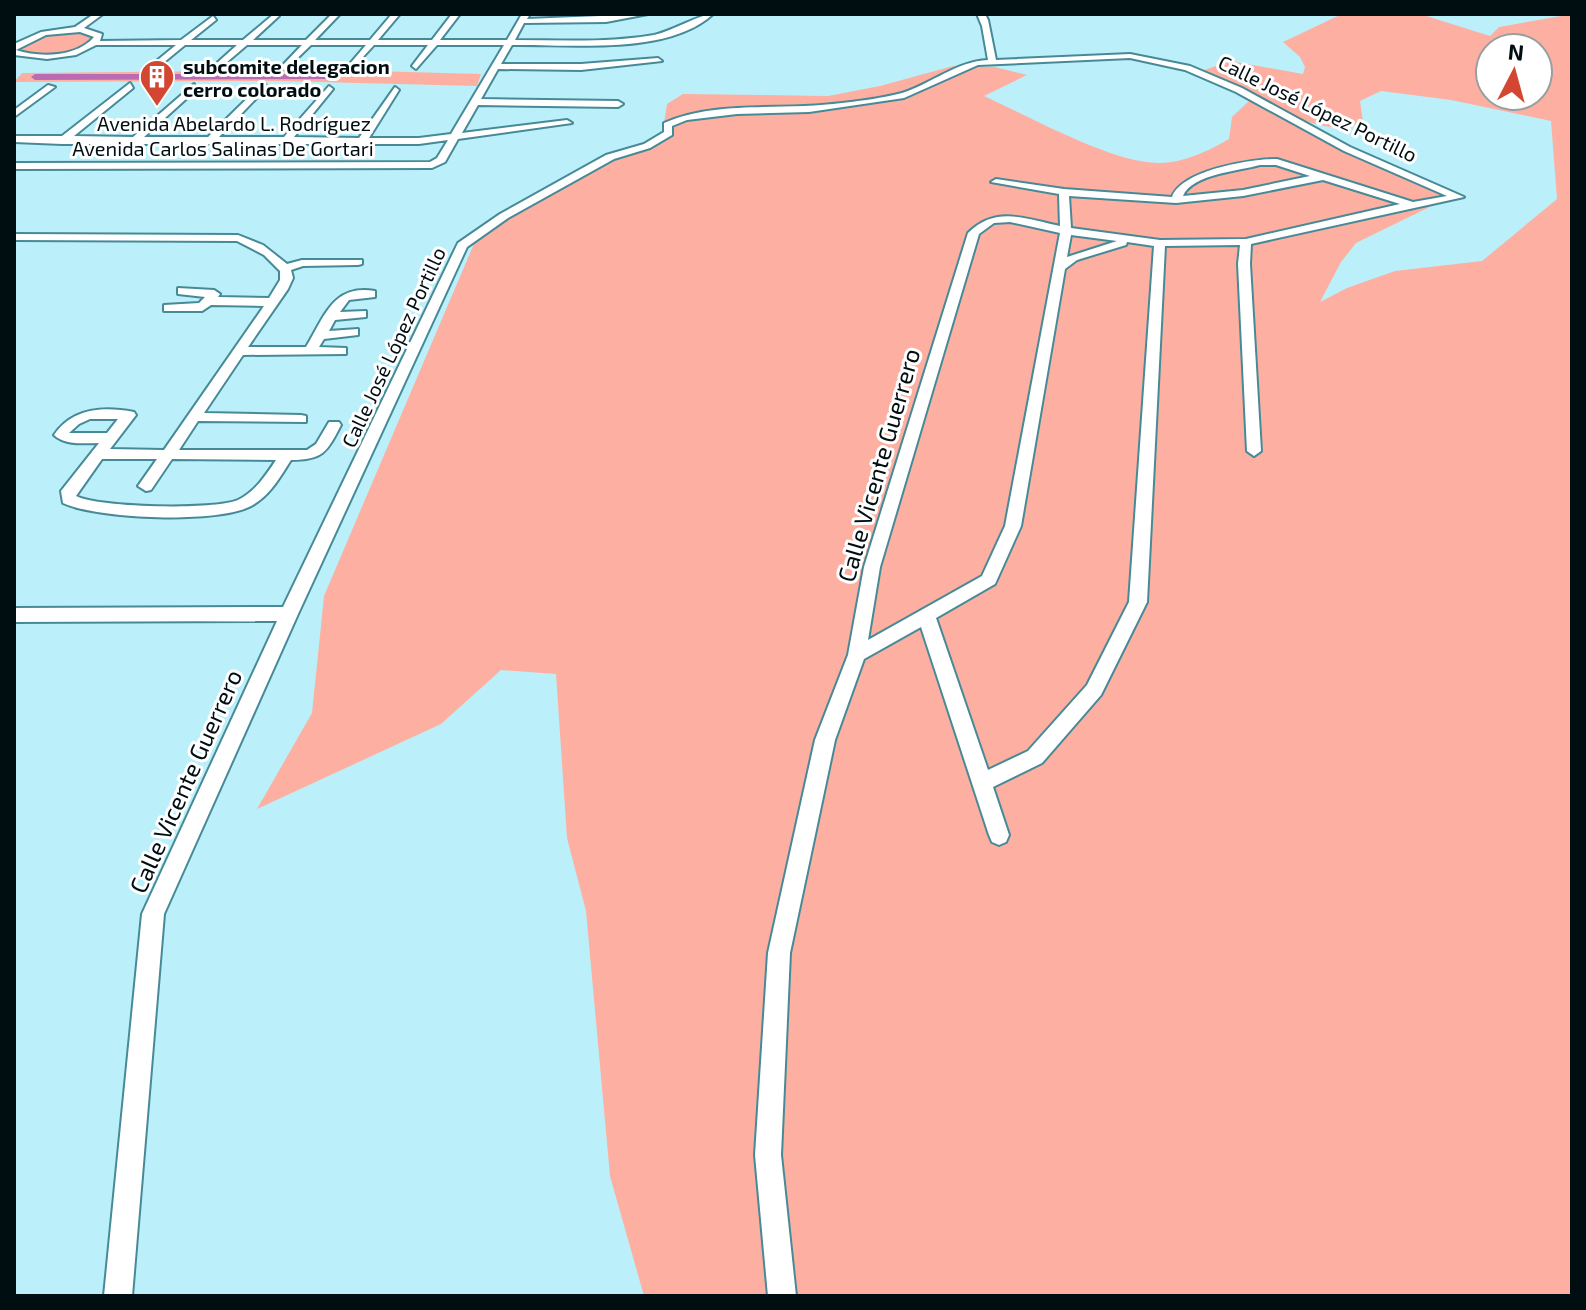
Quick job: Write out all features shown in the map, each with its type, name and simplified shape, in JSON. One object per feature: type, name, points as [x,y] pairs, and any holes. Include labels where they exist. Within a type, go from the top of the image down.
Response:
[{"type":"street","points":[[76,30],[99,14]]},
{"type":"street","points":[[285,67],[336,14]]},
{"type":"street","points":[[352,66],[396,14]]},
{"type":"street","points":[[416,66],[456,14]]},
{"type":"street","points":[[454,138],[524,18],[644,14]]},
{"type":"street","points":[[96,43],[99,39],[97,34],[76,30],[42,34],[18,41],[14,50],[33,57],[69,53],[96,43],[633,40],[691,27],[709,14]]},
{"type":"street","points":[[981,14],[988,24],[987,49],[993,63]]},
{"type":"street","points":[[220,65],[275,16]]},
{"type":"street","points":[[157,65],[213,18]]},
{"type":"street","name":"Calle José López Portillo","points":[[289,614],[462,245],[504,216],[610,157],[647,146],[669,133],[667,125],[673,121],[737,111],[809,109],[904,95],[968,66],[1130,56],[1187,68],[1239,90],[1347,149],[1459,197]]},
{"type":"street","points":[[23,64],[33,57]]},
{"type":"street","points":[[496,66],[581,67],[658,61]]},
{"type":"street","points":[[210,141],[264,85]]},
{"type":"street","points":[[62,141],[130,86]]},
{"type":"street","points":[[14,114],[51,87]]},
{"type":"street","points":[[134,141],[194,87]]},
{"type":"street","points":[[286,141],[329,89]]},
{"type":"street","points":[[362,141],[395,90]]},
{"type":"street","points":[[475,102],[618,104]]},
{"type":"street","name":"Avenida Abelardo L. Rodríguez","points":[[14,139],[362,141],[454,138],[567,123]]},
{"type":"street","name":"Avenida Carlos Salinas De Gortari","points":[[14,166],[432,165],[441,160],[454,138]]},
{"type":"street","points":[[1176,200],[1180,189],[1194,179],[1260,162],[1277,162],[1412,205]]},
{"type":"street","points":[[996,182],[1064,192],[1176,200],[1243,193],[1323,177]]},
{"type":"street","points":[[857,655],[989,580],[1013,526],[1066,231],[1064,192]]},
{"type":"street","name":"Calle Vicente Guerrero","points":[[782,1296],[768,1155],[779,953],[825,740],[857,655],[872,567],[974,233],[991,220],[998,219],[1160,243],[1246,242],[1459,197]]},
{"type":"street","points":[[14,237],[238,238],[255,244],[285,268],[287,277],[273,302],[146,486]]},
{"type":"street","points":[[1059,268],[1073,258],[1107,246],[1140,240]]},
{"type":"street","points":[[1246,242],[1244,264],[1254,451]]},
{"type":"street","points":[[983,782],[1035,757],[1094,690],[1138,602],[1160,243]]},
{"type":"street","points":[[285,268],[302,263],[358,262]]},
{"type":"street","points":[[182,291],[214,294],[210,301]]},
{"type":"street","points":[[310,351],[323,335],[342,299],[349,294],[371,294]]},
{"type":"street","points":[[168,308],[195,309],[210,301],[273,302]]},
{"type":"street","points":[[333,316],[362,314]]},
{"type":"street","points":[[323,335],[353,332]]},
{"type":"street","points":[[239,351],[341,351]]},
{"type":"street","points":[[193,417],[301,419]]},
{"type":"street","points":[[99,454],[310,455],[322,447],[334,425]]},
{"type":"street","points":[[111,438],[69,491],[68,499],[77,506],[126,510],[230,508],[246,504],[259,496],[286,456]]},
{"type":"street","points":[[14,615],[289,614]]},
{"type":"street","name":"Calle Vicente Guerrero","points":[[118,1296],[153,914],[289,614]]},
{"type":"street","points":[[927,617],[999,835]]},
{"type":"shaded area","points":[[1342,14],[1420,14],[1477,32],[1474,32],[1474,105],[1381,91],[1360,101],[1363,122],[1337,127],[1323,126],[1257,104],[1344,150],[1452,196],[1356,243],[1341,262],[1320,302],[1347,288],[1395,271],[1482,261],[1557,199],[1551,121],[1508,112],[1554,112],[1554,32],[1494,32],[1499,27],[1572,14],[1572,1296],[644,1296],[610,1176],[586,911],[567,838],[556,674],[501,670],[441,724],[257,809],[312,713],[324,596],[479,232],[614,157],[662,135],[667,104],[683,94],[828,96],[880,86],[953,66],[995,67],[1027,75],[984,96],[1095,148],[1159,163],[1187,159],[1229,139],[1232,117],[1249,101],[1199,72],[1230,61],[1303,74],[1305,67],[1300,57],[1283,42]]},
{"type":"shaded area","points":[[79,32],[95,38],[79,49],[58,55],[36,56],[18,50],[20,46],[45,35]]},
{"type":"shaded area","points":[[336,70],[481,74],[477,86],[279,81],[14,82],[22,73]]},
{"type":"waterway","points":[[35,77],[325,77]]},
{"type":"place","name":"subcomite delegacion cerro colorado","points":[[157,108]]}]
